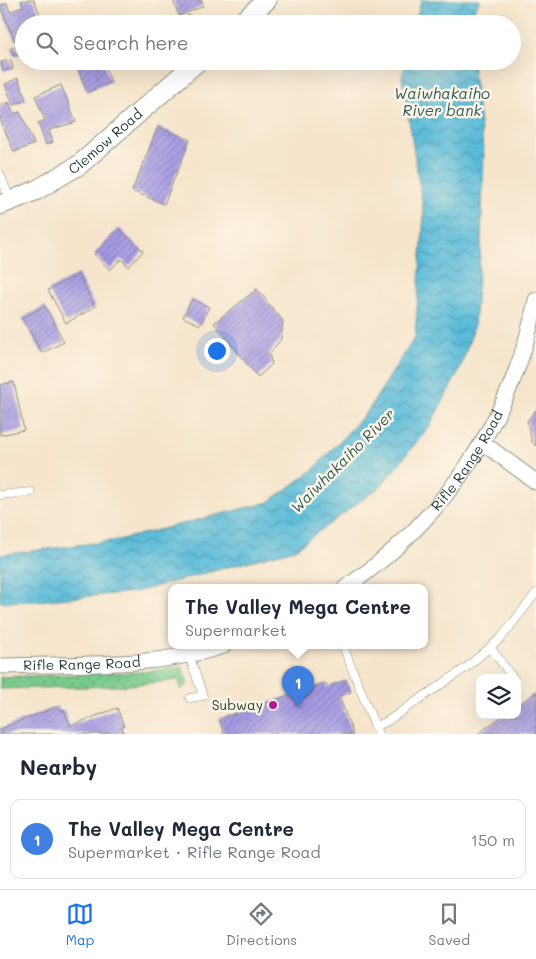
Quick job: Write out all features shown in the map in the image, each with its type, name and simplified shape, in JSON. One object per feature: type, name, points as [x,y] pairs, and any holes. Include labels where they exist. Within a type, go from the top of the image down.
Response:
[{"type":"street","points":[[250,15],[267,0]]},
{"type":"street","name":"Clemow Road","points":[[5,203],[58,179],[79,165],[188,70]]},
{"type":"street","name":"Rifle Range Road","points":[[351,584],[377,566],[408,538],[460,479],[483,443],[507,397],[521,361],[536,300]]},
{"type":"street","points":[[483,443],[536,482]]},
{"type":"street","name":"Rifle Range Road","points":[[0,666],[143,661],[189,655],[212,649]]},
{"type":"lane","points":[[0,174],[5,203]]},
{"type":"lane","points":[[0,495],[31,492]]},
{"type":"lane","points":[[344,649],[376,730],[467,667],[502,637],[536,593]]},
{"type":"lane","points":[[490,647],[510,674]]},
{"type":"lane","points":[[189,655],[203,696],[190,698]]},
{"type":"green space","points":[[182,667],[188,684],[181,690],[179,680],[120,686],[0,689],[0,677],[144,672]]},
{"type":"water","points":[[421,0],[480,0],[472,15],[417,15]]},
{"type":"water","name":"Waiwhakaiho River bank","points":[[404,70],[473,70],[484,155],[481,243],[474,327],[460,369],[429,427],[381,486],[295,549],[136,592],[36,601],[0,602],[0,555],[118,540],[269,502],[313,470],[367,412],[415,337],[424,214],[402,77]]},
{"type":"building","points":[[21,0],[34,0],[40,15],[15,15],[15,41],[0,6],[7,3],[10,12],[23,6]]},
{"type":"building","points":[[173,0],[201,0],[203,6],[179,15]]},
{"type":"building","points":[[15,47],[15,56],[14,56],[11,48]]},
{"type":"building","points":[[11,60],[13,69],[3,71],[1,62]]},
{"type":"building","points":[[78,70],[106,70],[111,82],[87,92]]},
{"type":"building","points":[[18,78],[26,100],[13,105],[5,84]]},
{"type":"building","points":[[61,85],[76,122],[49,130],[53,142],[46,145],[38,123],[45,120],[35,96]]},
{"type":"building","points":[[9,102],[14,114],[20,112],[34,144],[14,152],[0,119],[0,106]]},
{"type":"building","points":[[158,127],[190,140],[164,204],[132,191]]},
{"type":"building","points":[[119,228],[143,251],[129,267],[121,259],[110,270],[94,254]]},
{"type":"building","points":[[78,274],[95,307],[66,323],[48,290]]},
{"type":"building","points":[[257,289],[283,321],[281,339],[269,354],[272,364],[258,377],[214,323]]},
{"type":"building","points":[[192,299],[209,307],[200,325],[183,317]]},
{"type":"building","points":[[45,306],[64,342],[42,353],[22,318]]},
{"type":"building","points":[[14,382],[24,430],[0,435],[0,385]]},
{"type":"building","points":[[536,410],[536,446],[532,442],[527,421]]},
{"type":"building","points":[[346,680],[351,692],[339,696],[353,734],[224,734],[219,719],[326,683],[327,687]]},
{"type":"building","points":[[536,692],[536,734],[478,734],[499,719],[521,719],[521,703]]},
{"type":"building","points":[[58,706],[59,710],[64,710],[70,726],[117,708],[124,726],[122,727],[124,734],[0,734],[0,729]]},
{"type":"place","name":"Subway","points":[[273,705]]},
{"type":"place","name":"The Valley Mega Centre","points":[[298,707]]},
{"type":"water label","name":"Waiwhakaiho River","points":[[343,461]]}]
